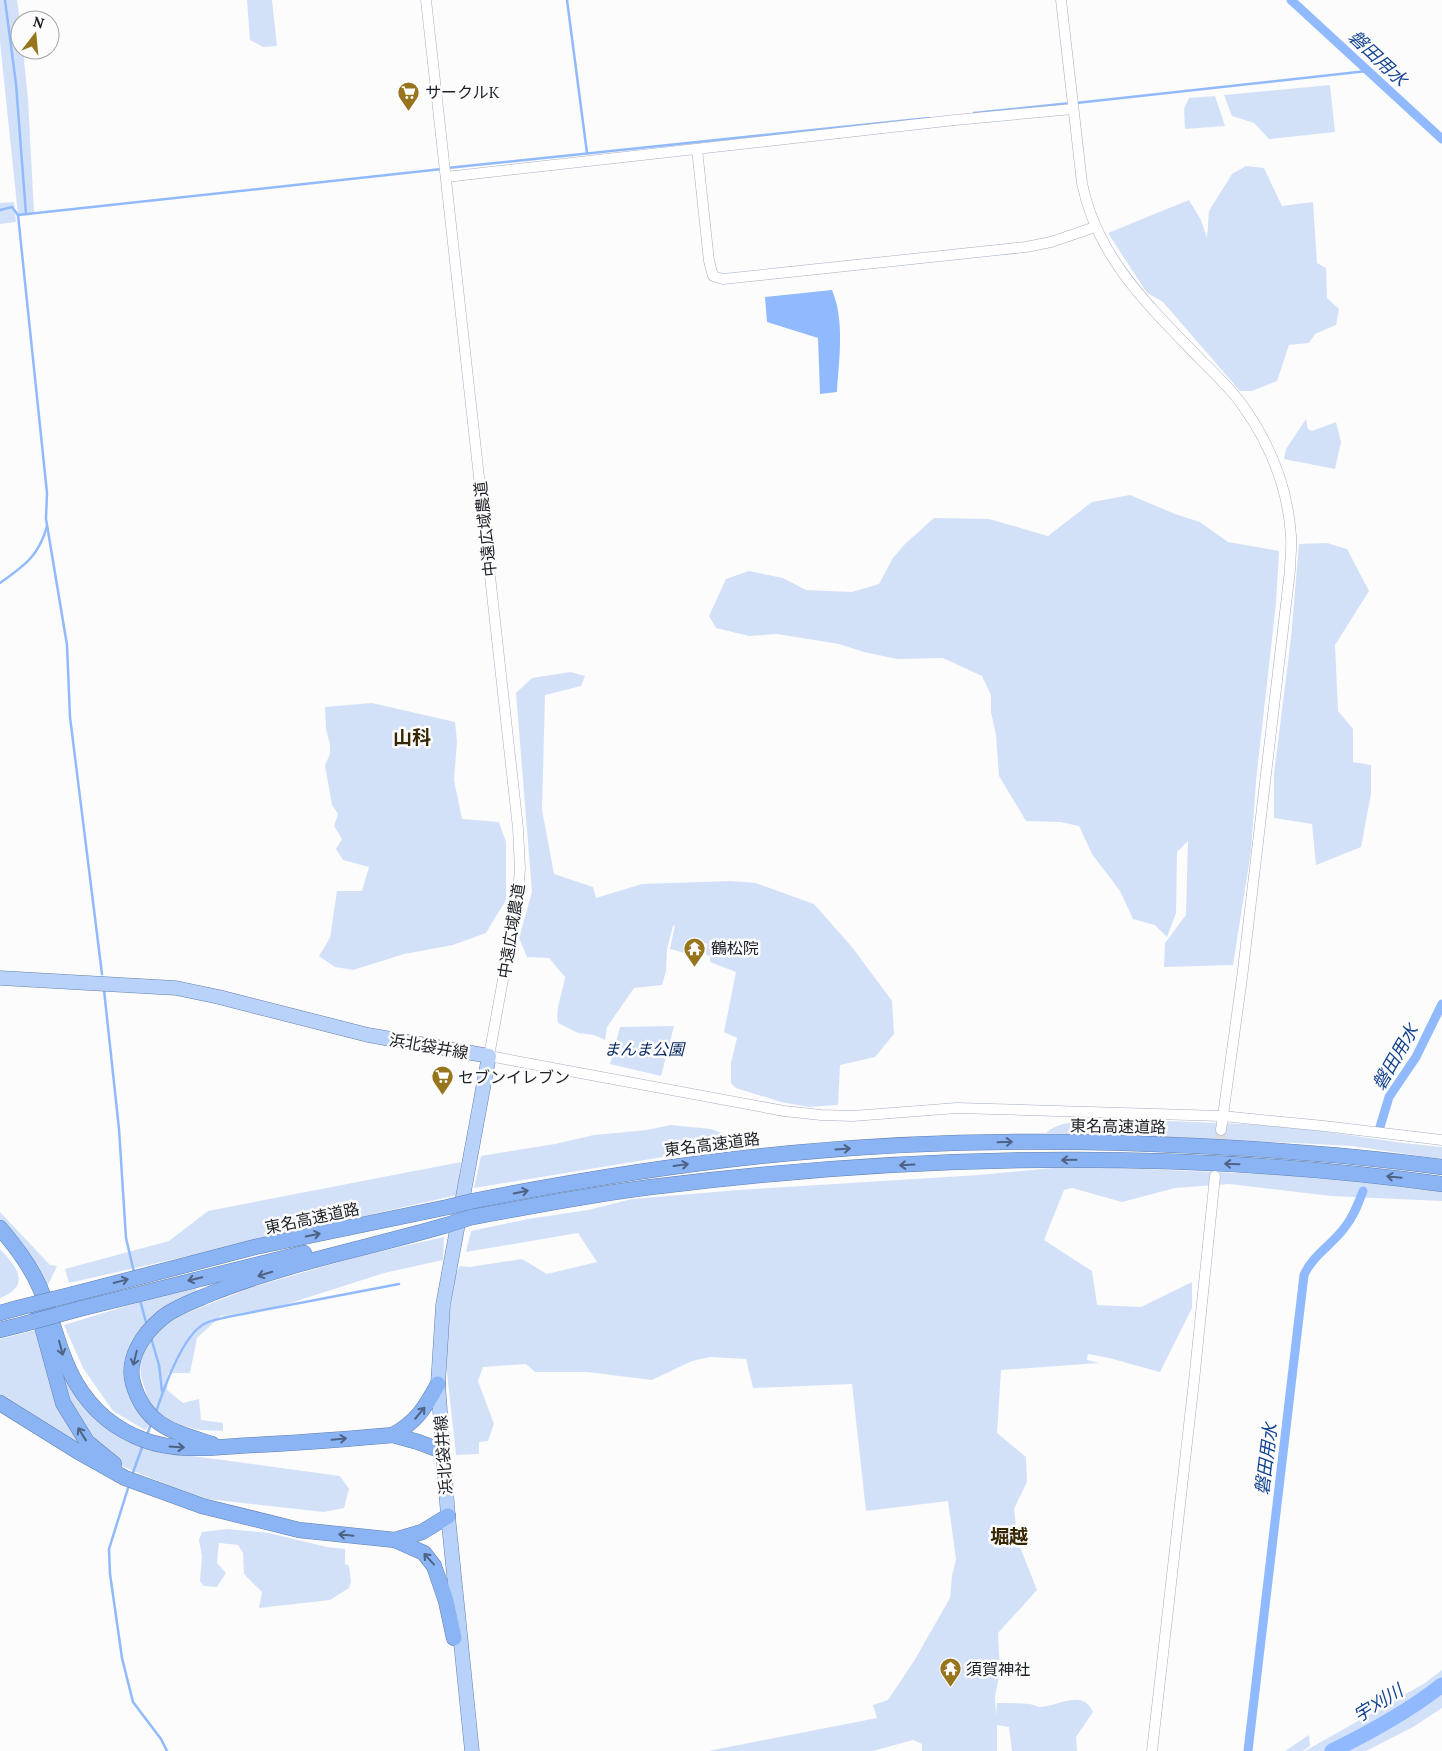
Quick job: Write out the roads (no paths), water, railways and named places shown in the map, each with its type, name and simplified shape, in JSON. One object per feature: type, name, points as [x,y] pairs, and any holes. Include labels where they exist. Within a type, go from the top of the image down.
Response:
[{"type":"highway","name":"東名高速道路","points":[[0,1313],[246,1250],[448,1207],[614,1175],[794,1152],[1032,1141],[1128,1142],[1328,1154],[1442,1167]]},
{"type":"highway","name":"東名高速道路","points":[[0,1330],[252,1265],[472,1217],[576,1198],[737,1177],[909,1164],[1074,1159],[1240,1164],[1326,1170],[1442,1184]]},
{"type":"highway","points":[[224,1447],[162,1426],[148,1415],[137,1399],[132,1379],[134,1357],[143,1337],[163,1316],[228,1287],[297,1265],[447,1223]]},
{"type":"highway","points":[[0,1228],[16,1247],[39,1286],[58,1338],[63,1358],[76,1383],[88,1402],[104,1419],[122,1430],[144,1440],[171,1447],[224,1447],[393,1435],[418,1442],[442,1452]]},
{"type":"highway","points":[[0,1240],[23,1271],[31,1288],[63,1403],[87,1442],[126,1474],[164,1492]]},
{"type":"highway","points":[[393,1435],[408,1426],[420,1415],[438,1384]]},
{"type":"highway","points":[[0,1403],[77,1451],[125,1478],[202,1506],[299,1530],[395,1540],[424,1553],[434,1566],[446,1601],[454,1638]]},
{"type":"highway","points":[[395,1540],[422,1532],[448,1516]]},
{"type":"main road","name":"浜北袋井線","points":[[0,978],[176,988],[368,1035],[489,1056],[443,1305],[438,1384],[442,1452],[472,1751]]},
{"type":"main road","name":"浜北袋井線","points":[[448,1516],[448,1573],[464,1751]]},
{"type":"street","name":"中遠広域農道","points":[[426,0],[518,828],[520,869],[517,903],[489,1056]]},
{"type":"street","points":[[1061,0],[1082,182],[1086,202],[1095,227],[1122,274],[1148,306],[1230,390],[1263,438],[1278,473],[1286,503],[1291,536],[1290,570],[1242,978],[1222,1116],[1222,1130]]},
{"type":"street","points":[[446,177],[955,120],[1074,109]]},
{"type":"street","points":[[697,149],[709,261],[713,276],[724,279],[1026,247],[1051,242],[1095,227]]},
{"type":"street","points":[[489,1056],[784,1111],[821,1115],[853,1116],[957,1108],[1222,1116],[1442,1140]]},
{"type":"street","points":[[1152,1751],[1215,1176]]},
{"type":"water","points":[[832,290],[839,314],[840,327],[837,392],[820,394],[818,338],[767,322],[765,297]]},
{"type":"waterway","points":[[5,0],[16,84],[26,214]]},
{"type":"waterway","points":[[567,0],[587,153]]},
{"type":"waterway","name":"磐田用水","points":[[1291,0],[1442,139]]},
{"type":"waterway","points":[[1076,103],[1367,71]]},
{"type":"waterway","points":[[974,113],[1071,103]]},
{"type":"waterway","points":[[447,168],[929,118]]},
{"type":"waterway","points":[[18,215],[442,169]]},
{"type":"waterway","points":[[0,210],[12,207],[18,215],[47,493],[46,518]]},
{"type":"waterway","points":[[46,519],[67,645],[70,717],[102,974]]},
{"type":"waterway","points":[[0,583],[35,553],[47,526]]},
{"type":"waterway","points":[[104,990],[119,1129],[126,1238],[134,1272]]},
{"type":"waterway","name":"磐田用水","points":[[1380,1127],[1389,1097],[1416,1057],[1442,1004]]},
{"type":"waterway","name":"磐田用水","points":[[1248,1751],[1304,1275],[1317,1256],[1348,1223],[1356,1210],[1363,1191]]},
{"type":"waterway","points":[[156,1412],[181,1351],[188,1339],[204,1324],[227,1317],[399,1284]]},
{"type":"waterway","points":[[140,1300],[147,1326]]},
{"type":"waterway","points":[[151,1338],[159,1365],[162,1391]]},
{"type":"waterway","points":[[147,1435],[151,1424]]},
{"type":"waterway","points":[[132,1475],[143,1445]]},
{"type":"waterway","points":[[129,1485],[109,1549],[110,1574],[122,1658],[133,1702],[161,1739],[167,1751]]},
{"type":"waterway","name":"宇刈川","points":[[1332,1751],[1389,1721],[1442,1685]]},
{"type":"tunnel","points":[[1216,1169],[1221,1130]]},
{"type":"place","name":"サークルK","points":[[409,111]]},
{"type":"place","name":"鶴松院","points":[[695,967]]},
{"type":"place","name":"セブンイレブン","points":[[442,1096]]},
{"type":"place","name":"須賀神社","points":[[950,1688]]},
{"type":"district","name":"山科","points":[[412,737]]},
{"type":"district","name":"堀越","points":[[1009,1536]]},
{"type":"park label","name":"まんま公園","points":[[644,1049]]}]
